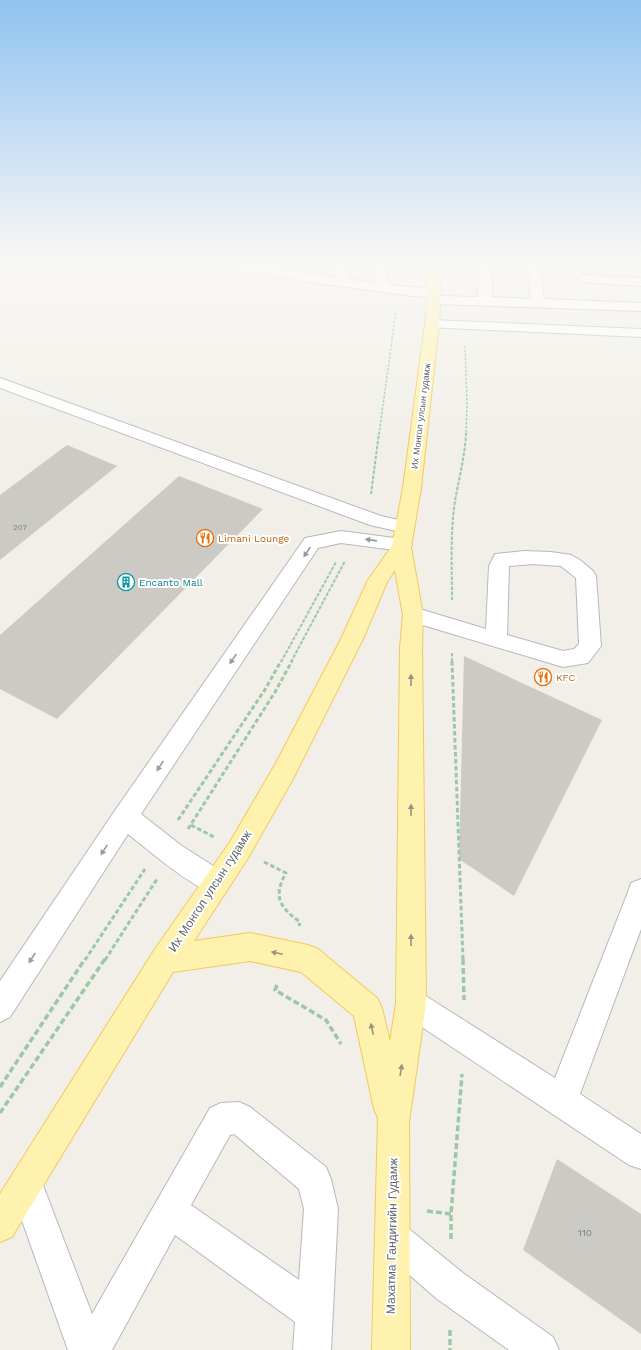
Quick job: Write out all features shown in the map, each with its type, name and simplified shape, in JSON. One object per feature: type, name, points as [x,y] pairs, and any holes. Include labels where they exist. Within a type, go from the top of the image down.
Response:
[{"type":"main road","name":"Их Монгол улсын гудамж","points":[[393,1122],[411,1003],[411,648],[413,615],[403,540],[412,488],[432,324]]},
{"type":"main road","name":"Их Монгол улсын гудамж","points":[[0,1225],[165,959],[239,850],[285,770],[345,653],[378,580],[403,540]]},
{"type":"main road","points":[[165,959],[250,947],[308,959],[367,1008],[393,1122]]},
{"type":"main road","name":"Махатма Гандигийн Гудамж","points":[[391,1334],[393,1122]]},
{"type":"street","points":[[432,324],[641,333]]},
{"type":"street","points":[[0,401],[7,388],[377,520],[403,540]]},
{"type":"street","points":[[0,1007],[125,817],[312,544],[340,537],[403,540]]},
{"type":"street","points":[[413,615],[563,659],[580,657],[590,646],[586,576],[580,569],[564,560],[511,557],[502,559],[499,566],[496,639]]},
{"type":"street","points":[[125,817],[164,848],[217,883]]},
{"type":"street","points":[[562,1101],[641,892]]},
{"type":"street","points":[[411,1003],[641,1153]]},
{"type":"street","points":[[92,1350],[221,1120],[239,1118],[314,1179],[320,1209],[312,1350]]},
{"type":"street","points":[[26,1184],[87,1350]]},
{"type":"street","points":[[170,1211],[314,1313]]},
{"type":"street","points":[[392,1222],[450,1286],[540,1350]]},
{"type":"street","points":[[377,1350],[391,1334]]},
{"type":"path","points":[[452,626],[452,563],[455,502],[465,449],[467,404],[465,341]]},
{"type":"path","points":[[0,1113],[119,940],[164,848],[191,825],[275,692],[357,538]]},
{"type":"path","points":[[191,825],[286,873],[279,887],[280,904],[289,915],[300,922],[275,990],[326,1020],[342,1046]]},
{"type":"path","points":[[392,1222],[451,1214]]},
{"type":"building","points":[[67,445],[117,466],[0,560],[0,495]]},
{"type":"building","points":[[179,476],[263,509],[57,719],[0,689],[0,635]]},
{"type":"building","points":[[464,656],[602,720],[514,896],[459,859]]},
{"type":"building","points":[[557,1159],[641,1214],[641,1334],[523,1250]]},
{"type":"place","name":"Limani Lounge","points":[[205,538]]},
{"type":"place","name":"Encanto Mall","points":[[126,582]]},
{"type":"place","name":"KFC","points":[[543,677]]}]
